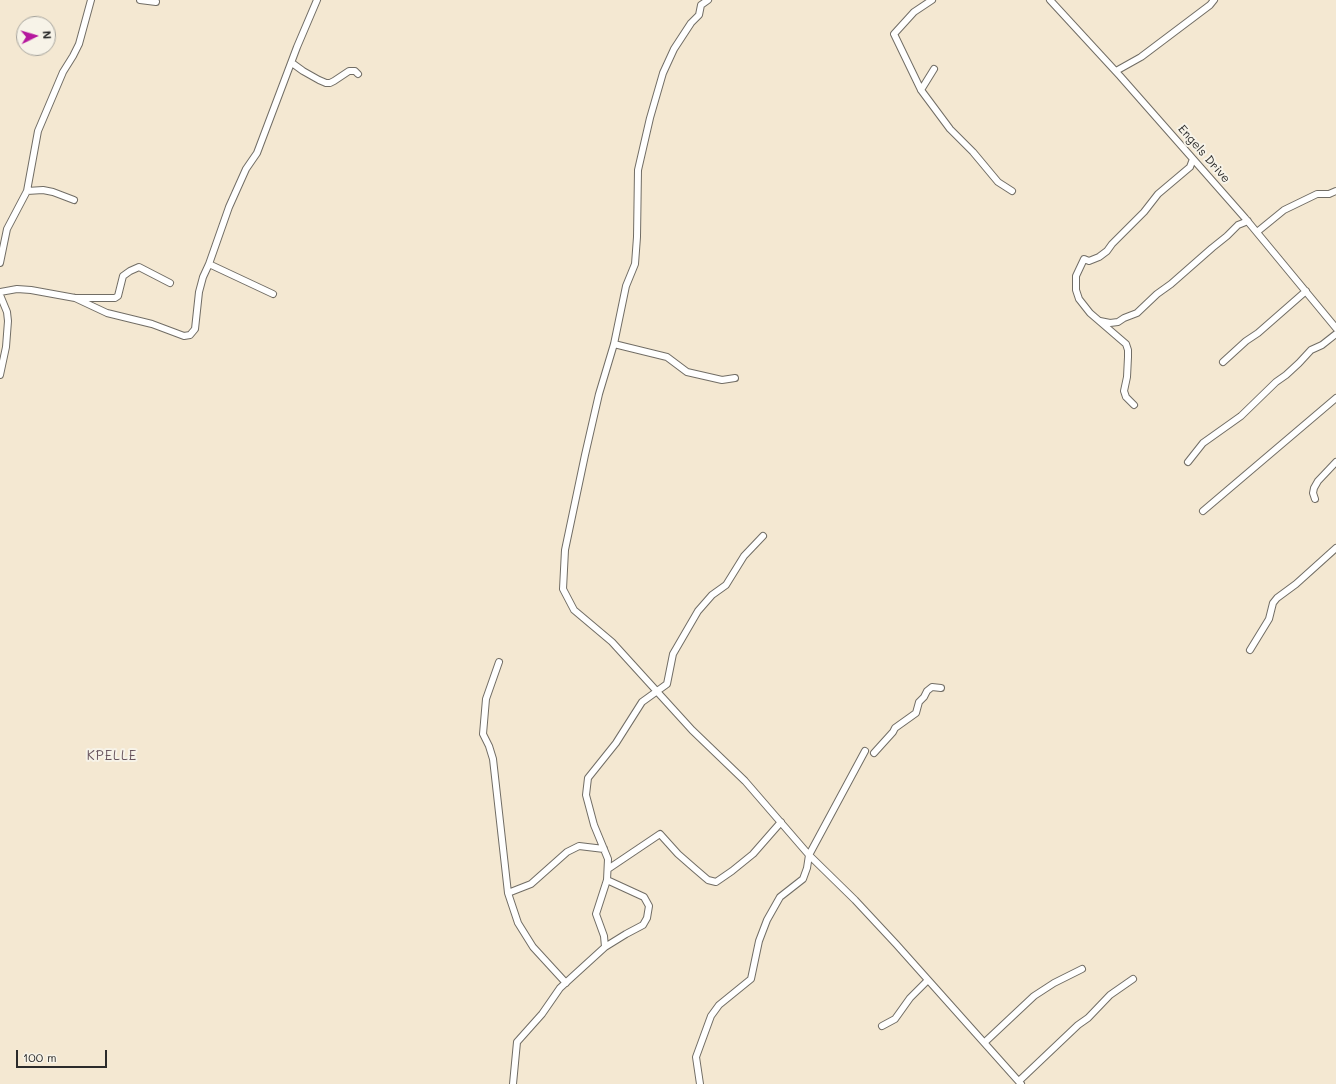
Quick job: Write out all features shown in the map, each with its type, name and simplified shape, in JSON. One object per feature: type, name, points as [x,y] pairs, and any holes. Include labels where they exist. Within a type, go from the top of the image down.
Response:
[{"type":"street","points":[[0,263],[7,229],[27,191],[38,131],[63,72],[79,44],[91,0]]},
{"type":"street","points":[[140,0],[156,2]]},
{"type":"street","points":[[75,298],[107,312],[152,324],[184,336],[190,335],[195,330],[199,292],[203,277],[229,206],[246,169],[257,153],[297,47],[317,0]]},
{"type":"street","points":[[708,0],[701,5],[699,15],[691,23],[674,50],[663,73],[650,118],[638,170],[635,264],[626,286],[614,344],[599,394],[567,542],[563,589],[574,610],[612,642],[692,730],[745,781],[809,855],[855,900],[985,1042],[1020,1083],[1110,995],[1133,978]]},
{"type":"street","points":[[932,0],[914,12],[894,34],[921,90],[950,129],[973,152],[998,182],[1012,191]]},
{"type":"street","name":"Engels Drive","points":[[1050,0],[1116,71],[1258,232],[1336,328]]},
{"type":"street","points":[[1116,71],[1141,57],[1210,5],[1214,0]]},
{"type":"street","points":[[292,63],[308,74],[326,83],[334,81],[349,71],[355,71],[358,74]]},
{"type":"street","points":[[921,90],[934,69]]},
{"type":"street","points":[[1134,405],[1126,397],[1124,392],[1127,377],[1128,357],[1126,344],[1090,313],[1079,299],[1076,290],[1076,276],[1084,259],[1089,261],[1099,257],[1107,251],[1144,212],[1158,194],[1190,167],[1193,159]]},
{"type":"street","points":[[27,191],[43,190],[74,200]]},
{"type":"street","points":[[1258,232],[1284,210],[1317,194],[1329,194],[1336,191]]},
{"type":"street","points":[[1100,321],[1110,323],[1118,322],[1137,313],[1157,294],[1171,284],[1227,236],[1238,224],[1248,221]]},
{"type":"street","points":[[0,227],[7,229]]},
{"type":"street","points":[[209,264],[273,294]]},
{"type":"street","points":[[0,292],[17,289],[75,298],[115,298],[118,296],[123,276],[130,270],[138,267],[170,282]]},
{"type":"street","points":[[1223,362],[1246,341],[1258,334],[1306,291]]},
{"type":"street","points":[[0,295],[7,312],[8,321],[6,347],[0,375]]},
{"type":"street","points":[[1188,462],[1203,444],[1242,416],[1311,350],[1322,346],[1336,334]]},
{"type":"street","points":[[614,344],[667,357],[687,372],[722,380],[735,378]]},
{"type":"street","points":[[1203,511],[1336,398]]},
{"type":"street","points":[[1315,499],[1313,493],[1314,488],[1318,481],[1336,462]]},
{"type":"street","points":[[605,947],[604,936],[596,914],[607,880],[608,859],[594,825],[586,795],[588,778],[616,743],[642,702],[667,684],[673,654],[698,611],[712,595],[726,585],[744,556],[763,536]]},
{"type":"street","points":[[1250,650],[1269,619],[1274,602],[1277,598],[1300,582],[1336,548]]},
{"type":"street","points":[[499,662],[486,699],[483,734],[493,759],[508,893],[518,923],[533,947],[566,983]]},
{"type":"street","points":[[874,752],[894,732],[895,728],[916,713],[919,702],[927,691],[932,687],[941,688]]},
{"type":"street","points":[[700,1084],[696,1057],[711,1016],[719,1005],[751,979],[759,941],[767,920],[780,897],[803,879],[807,868],[809,855],[865,751]]},
{"type":"street","points":[[608,869],[660,834],[678,854],[708,880],[716,882],[753,854],[781,822]]},
{"type":"street","points":[[508,893],[531,884],[567,852],[579,846],[604,849]]},
{"type":"street","points":[[513,1084],[516,1042],[542,1014],[560,988],[605,947],[643,925],[647,918],[649,906],[644,897],[607,880]]},
{"type":"street","points":[[985,1042],[1034,996],[1054,983],[1082,969]]},
{"type":"street","points":[[882,1026],[895,1019],[910,998],[928,980]]},
{"type":"district","name":"KPELLE","points":[[112,756]]}]
